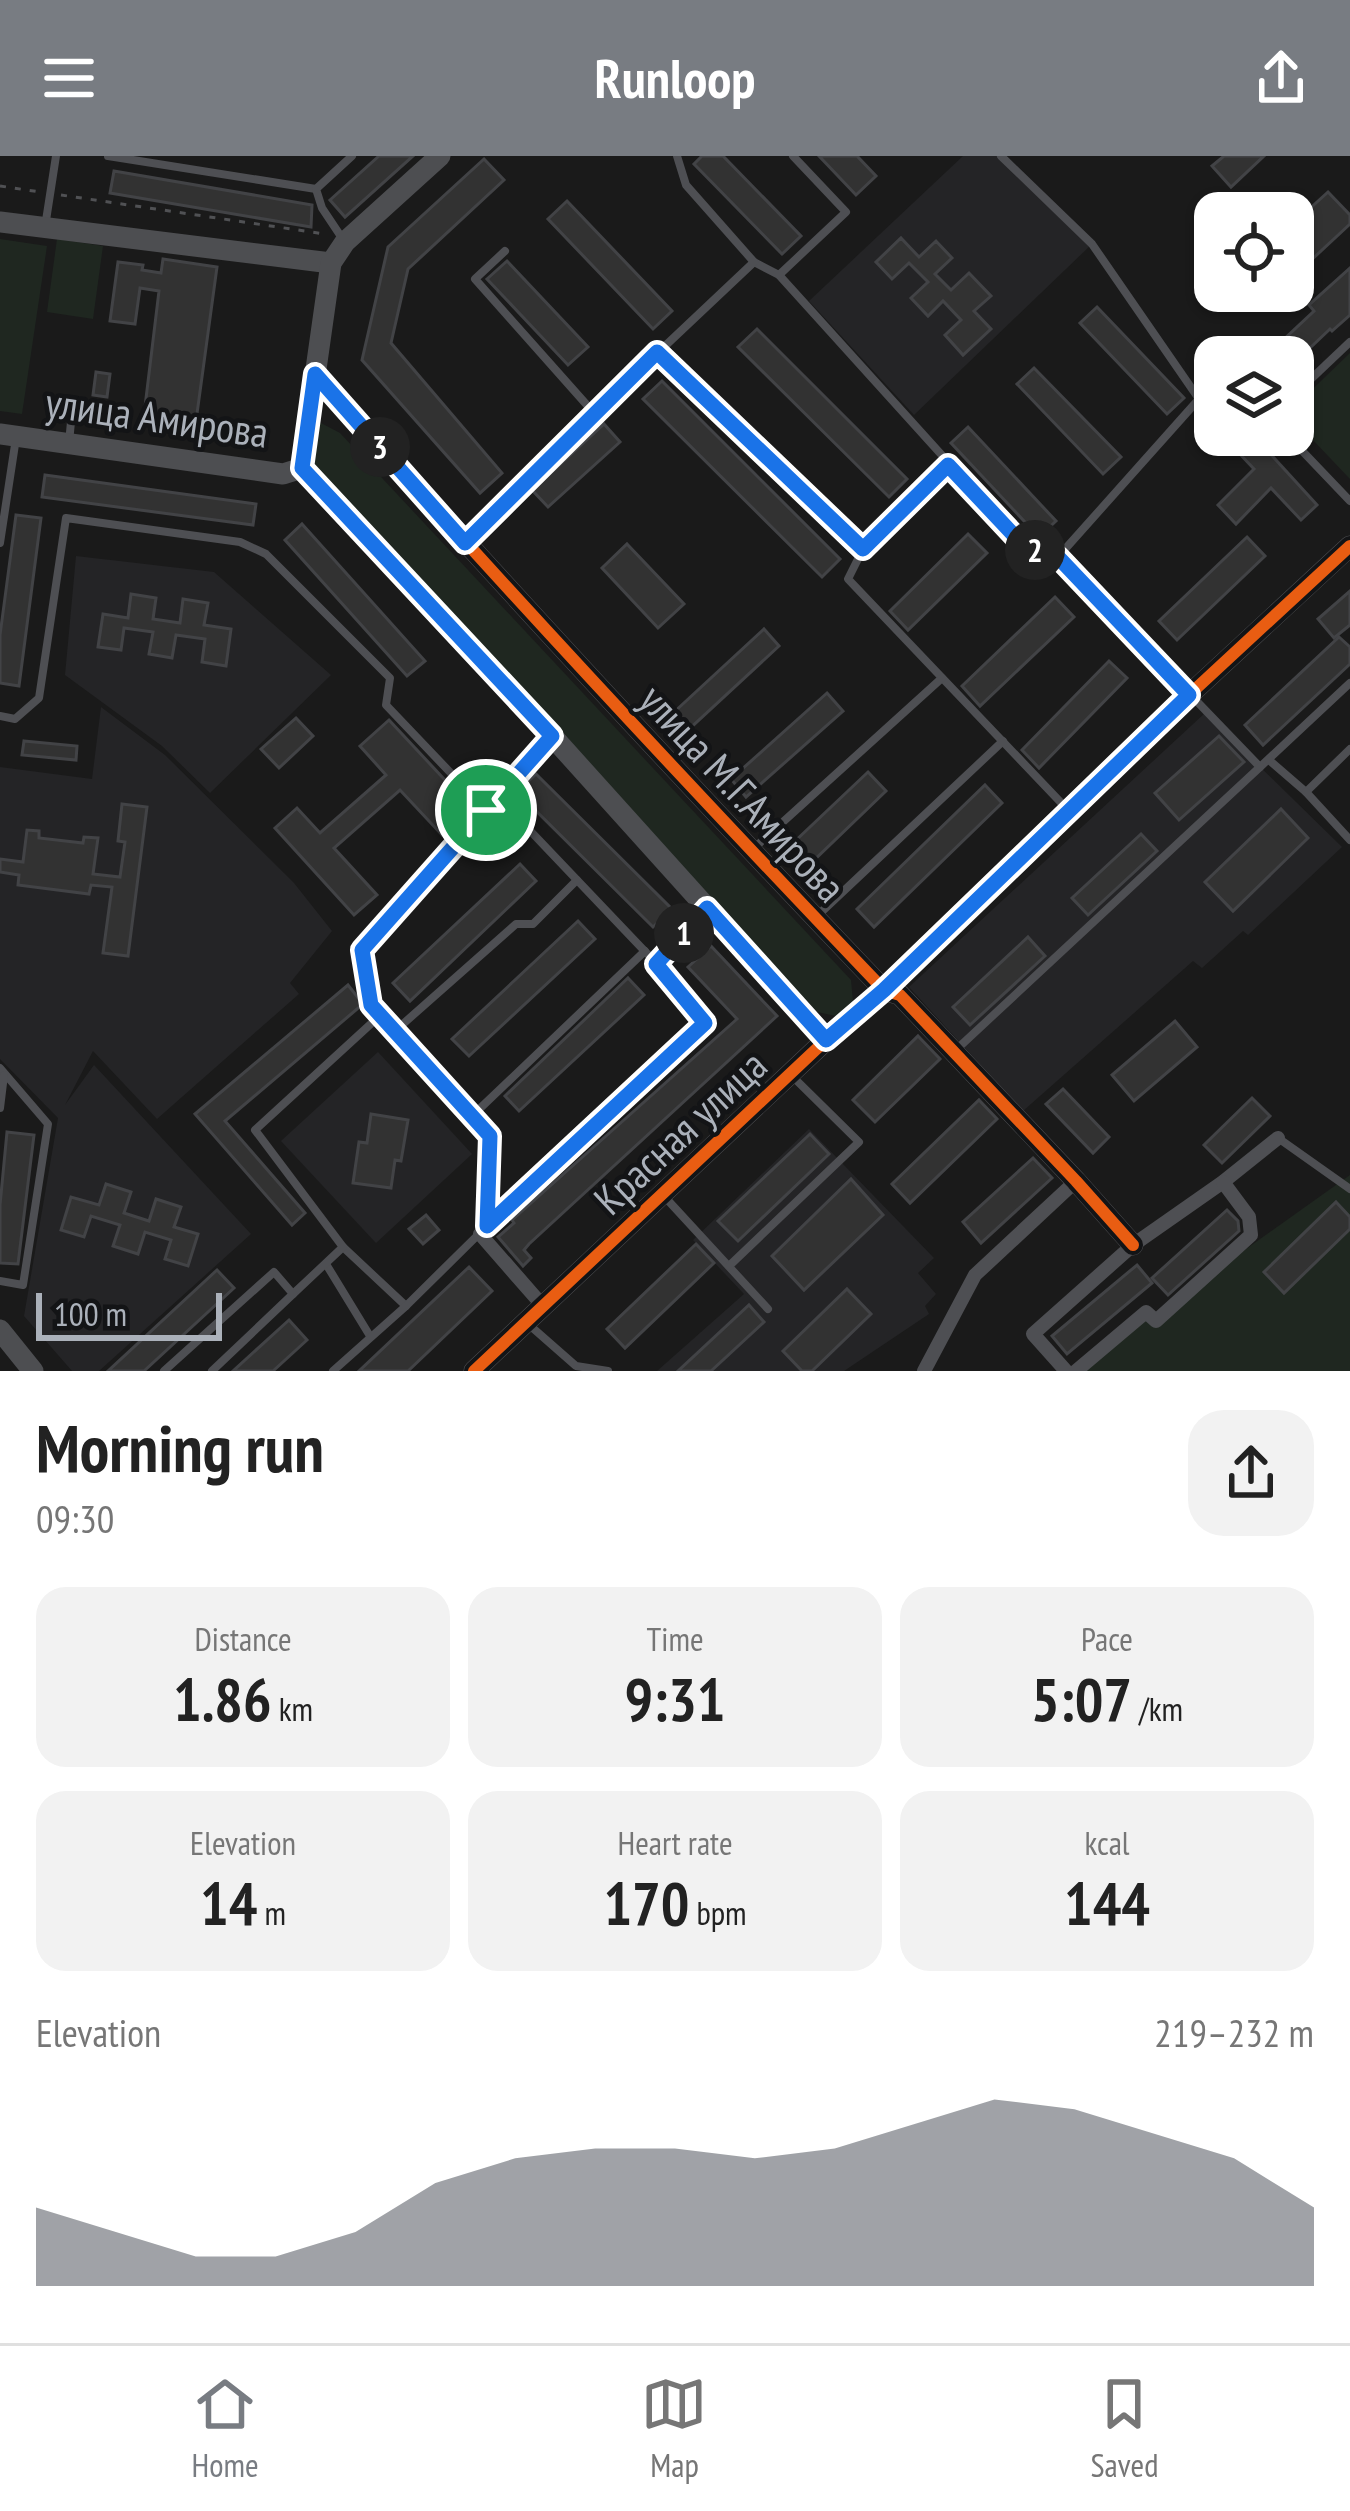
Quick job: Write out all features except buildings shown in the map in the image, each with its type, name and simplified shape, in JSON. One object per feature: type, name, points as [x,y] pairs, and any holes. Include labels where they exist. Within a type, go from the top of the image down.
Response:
[{"type":"street","points":[[440,156],[340,236],[302,468],[826,1040]]},
{"type":"street","points":[[0,222],[332,263]]},
{"type":"street","name":"улица М.Г.Амирова","points":[[315,374],[751,851],[884,990],[900,995],[1133,1245]]},
{"type":"street","name":"улица Амирова","points":[[8,435],[283,474],[302,468]]},
{"type":"street","name":"Красная улица","points":[[474,1371],[884,990],[1350,546]]},
{"type":"street","points":[[1066,1371],[1033,1334],[1133,1245],[1278,1138]]},
{"type":"street","points":[[924,1371],[975,1275],[1076,1181]]},
{"type":"street","points":[[1076,1371],[1146,1312],[1156,1321],[1251,1235],[1250,1217],[1223,1182]]},
{"type":"street","points":[[483,1230],[535,1314]]},
{"type":"street","points":[[0,1330],[33,1371]]},
{"type":"lane","points":[[45,228],[56,156]]},
{"type":"lane","points":[[108,156],[316,189]]},
{"type":"lane","points":[[316,189],[352,156]]},
{"type":"lane","points":[[677,156],[686,184],[754,262],[779,275],[1024,546],[1058,557],[1260,767]]},
{"type":"lane","points":[[779,275],[846,212],[793,156]]},
{"type":"lane","points":[[1001,156],[1092,244],[1199,399],[1058,557]]},
{"type":"lane","points":[[316,189],[340,236]]},
{"type":"lane","points":[[506,251],[475,279],[594,413]]},
{"type":"lane","points":[[465,543],[754,262]]},
{"type":"lane","points":[[1314,376],[1350,342]]},
{"type":"lane","points":[[657,352],[863,549]]},
{"type":"lane","points":[[69,444],[72,411]]},
{"type":"lane","points":[[0,543],[8,435]]},
{"type":"lane","points":[[1308,456],[1350,501]]},
{"type":"lane","points":[[948,465],[863,549],[848,579],[1069,811]]},
{"type":"lane","points":[[0,716],[15,718],[39,698],[66,518],[240,542],[266,554],[390,678],[386,705],[486,810]]},
{"type":"lane","points":[[751,851],[942,678]]},
{"type":"lane","points":[[953,1052],[1350,683]]},
{"type":"lane","points":[[406,1306],[343,1247],[255,1130],[374,1022],[362,950],[552,736]]},
{"type":"lane","points":[[815,918],[1003,741]]},
{"type":"lane","points":[[1306,792],[1350,749]]},
{"type":"lane","points":[[1269,760],[1350,840]]},
{"type":"lane","points":[[332,1371],[705,1023],[645,951],[498,797]]},
{"type":"lane","points":[[395,1031],[516,924],[533,924],[577,880]]},
{"type":"lane","points":[[656,964],[707,908]]},
{"type":"lane","points":[[472,1116],[645,951]]},
{"type":"lane","points":[[371,1005],[490,1136],[483,1230]]},
{"type":"lane","points":[[0,1108],[2,1070]]},
{"type":"lane","points":[[0,1281],[23,1285],[48,1124],[2,1070]]},
{"type":"lane","points":[[729,1266],[859,1142],[790,1074]]},
{"type":"lane","points":[[1278,1138],[1350,1189]]},
{"type":"lane","points":[[662,1194],[768,1309]]},
{"type":"lane","points":[[212,1371],[343,1247]]},
{"type":"lane","points":[[326,1264],[370,1336]]},
{"type":"lane","points":[[164,1371],[274,1272],[293,1294]]},
{"type":"lane","points":[[535,1314],[576,1366],[608,1371]]},
{"type":"path","points":[[0,186],[340,236]]},
{"type":"shaded area","points":[[963,156],[1001,156],[1092,244],[914,415],[809,301]]},
{"type":"shaded area","points":[[0,239],[47,246],[22,414],[0,411]]},
{"type":"shaded area","points":[[57,239],[103,246],[93,319],[47,312]]},
{"type":"shaded area","points":[[1350,353],[1350,479],[1314,441],[1314,388]]},
{"type":"shaded area","points":[[321,423],[340,433],[851,980],[853,1002],[836,1016],[817,1012],[307,462],[306,436]]},
{"type":"shaded area","points":[[76,556],[214,572],[331,675],[210,793],[162,746],[65,675]]},
{"type":"shaded area","points":[[101,707],[165,755],[294,883],[332,931],[290,983],[299,994],[157,1119],[93,1051],[65,1105],[94,1065],[251,1234],[99,1371],[72,1371],[24,1316],[58,1118],[0,1059],[0,767],[92,779]]},
{"type":"shaded area","points":[[1205,713],[1342,847],[1248,935],[1243,931],[1202,968],[1193,961],[1023,1111],[909,987]]},
{"type":"shaded area","points":[[378,1052],[472,1154],[376,1243],[281,1141]]},
{"type":"shaded area","points":[[809,1129],[934,1258],[918,1273],[936,1294],[925,1306],[929,1314],[844,1371],[657,1371],[744,1294],[693,1240]]},
{"type":"shaded area","points":[[1350,1175],[1350,1371],[1075,1371]]},
{"type":"cycle path","points":[[315,374],[740,838],[884,990],[900,995],[1133,1245]]},
{"type":"cycle path","points":[[474,1371],[884,990],[1350,546]]},
{"type":"route","points":[[657,352],[863,549],[948,465],[1024,546],[1058,557],[1189,695],[884,990],[826,1040],[707,908],[656,964],[705,1023],[487,1226],[490,1136],[371,1005],[362,950],[486,810],[552,736],[302,468],[315,374],[465,543],[657,352]]}]
